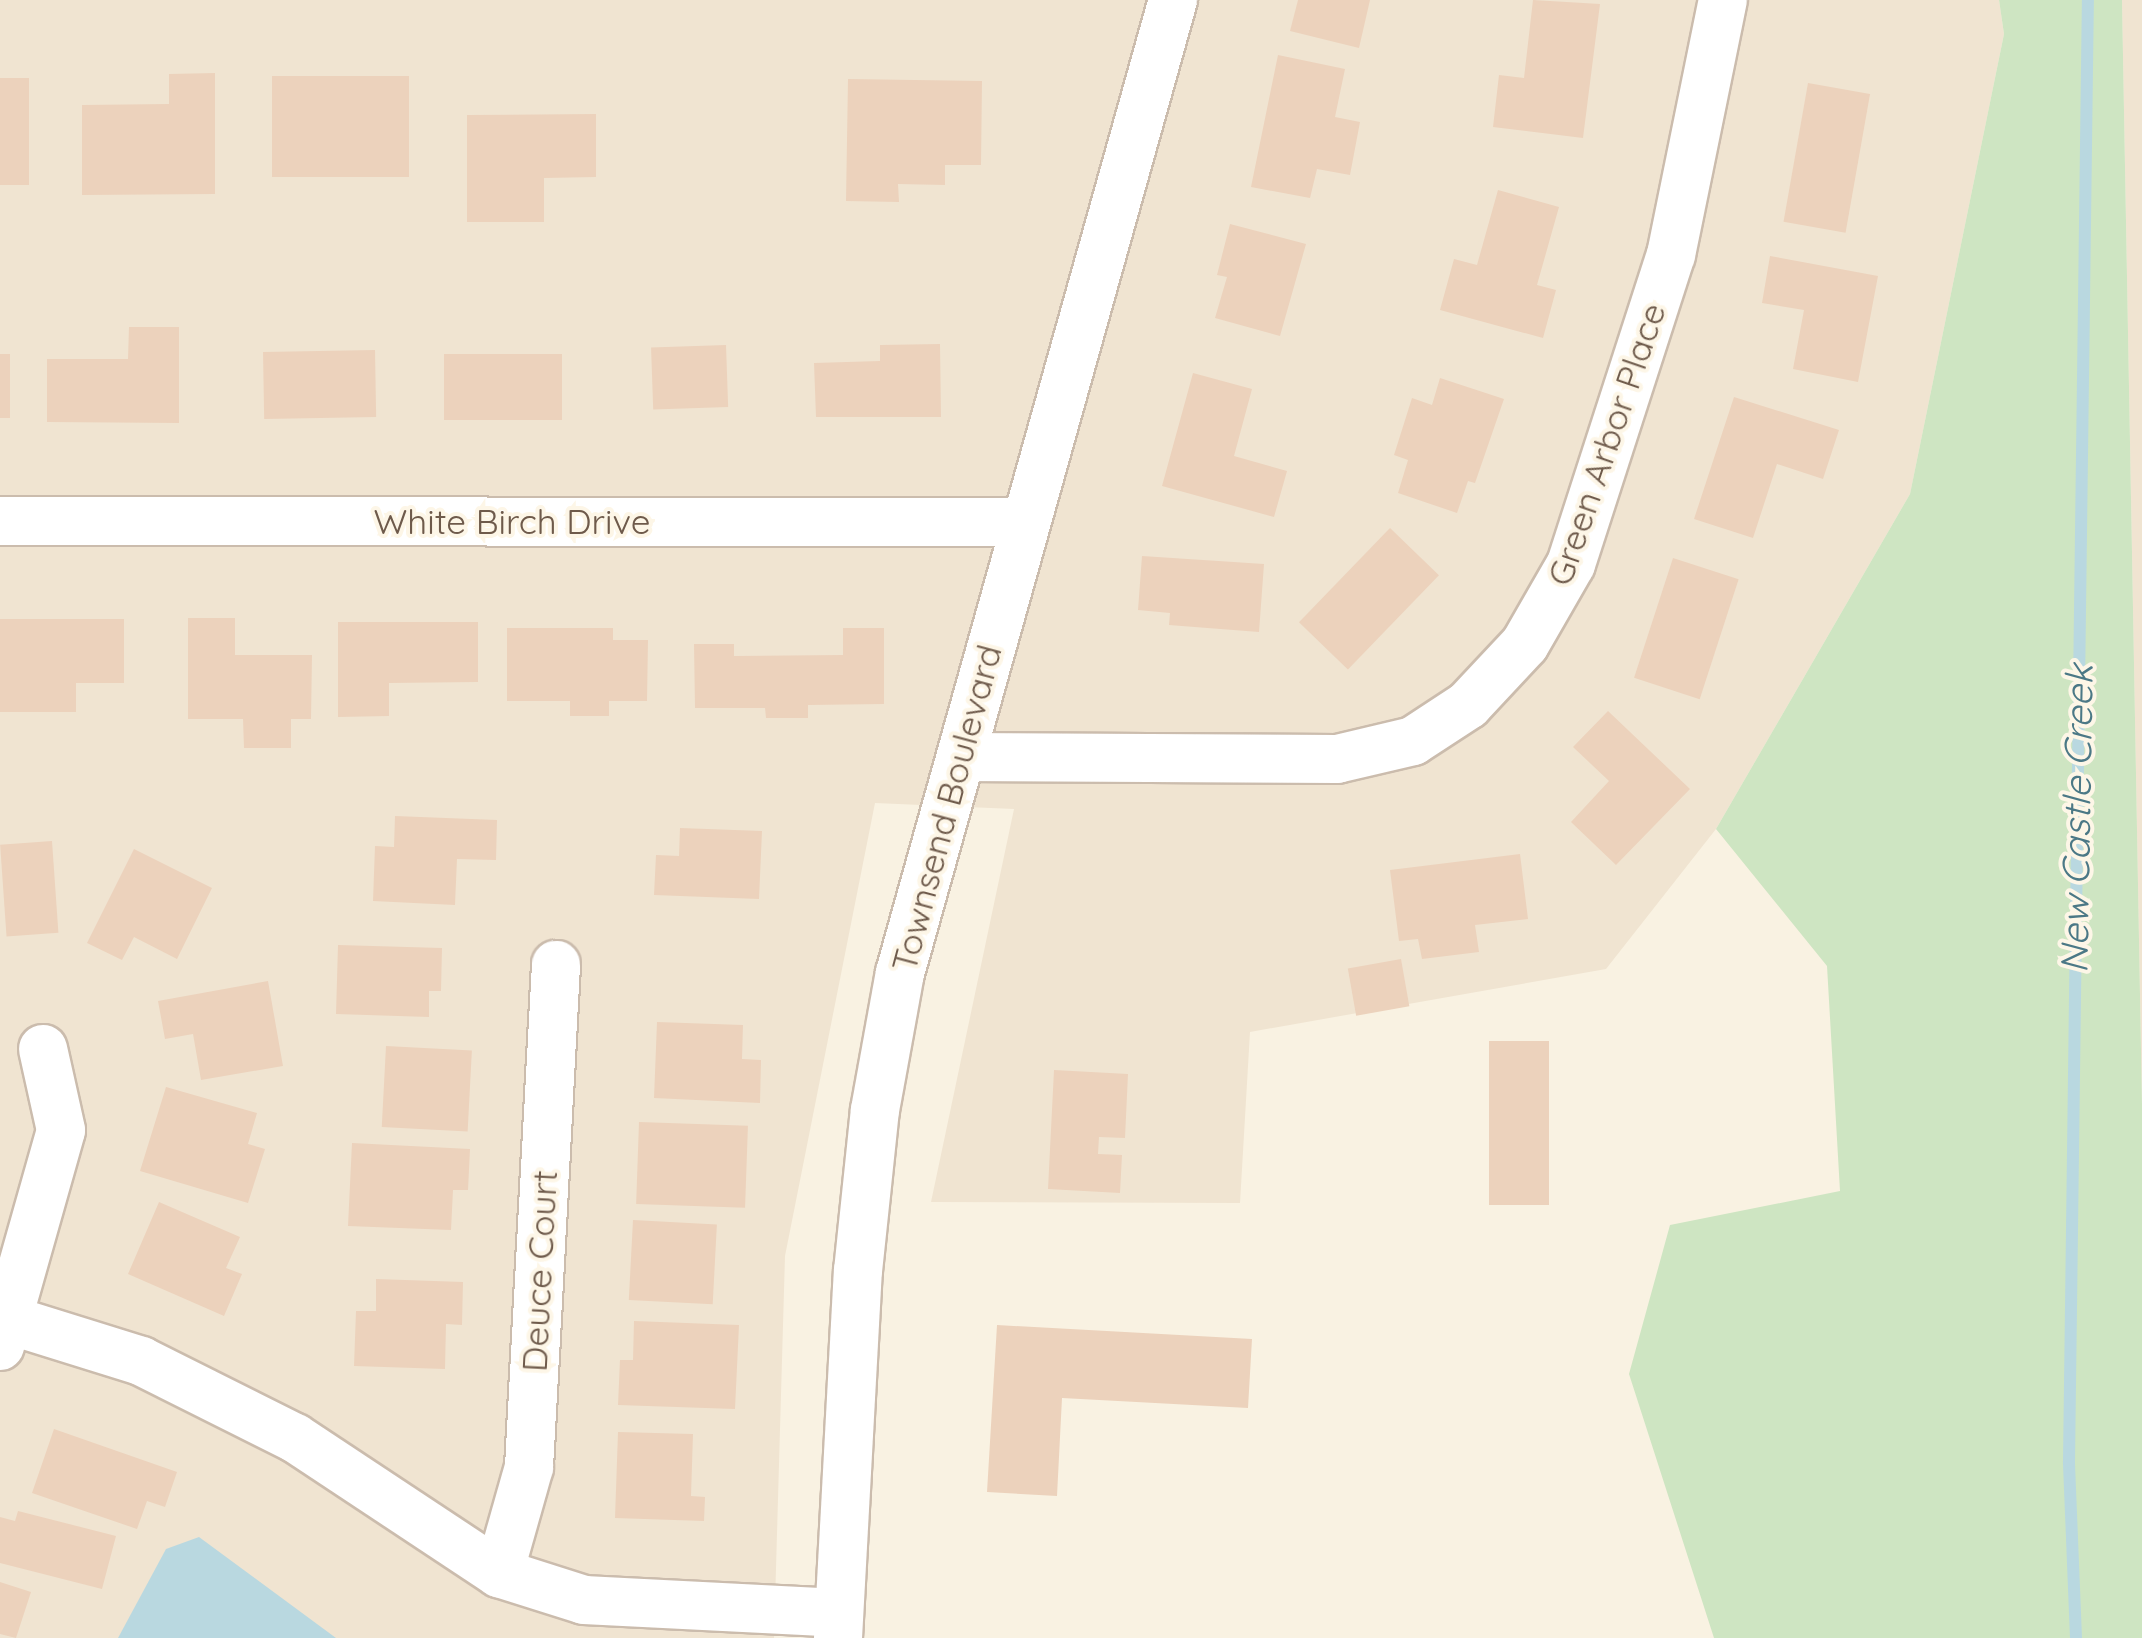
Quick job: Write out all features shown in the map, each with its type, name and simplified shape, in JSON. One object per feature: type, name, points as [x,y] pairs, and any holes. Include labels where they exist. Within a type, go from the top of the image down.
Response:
[{"type":"street","name":"Townsend Boulevard","points":[[838,1626],[858,1271],[875,1110],[900,973],[1173,0]]},
{"type":"street","name":"Green Arbor Place","points":[[961,757],[1337,759],[1413,742],[1468,705],[1525,644],[1571,564],[1671,256],[1723,0]]},
{"type":"street","name":"White Birch Drive","points":[[0,520],[1024,522]]},
{"type":"street","name":"Deuce Court","points":[[499,1573],[528,1467],[556,964]]},
{"type":"street","points":[[43,1050],[62,1130],[4,1328],[140,1361],[295,1438],[499,1573],[584,1600],[838,1626]]},
{"type":"shaded area","points":[[0,0],[1999,0],[2004,34],[1910,494],[1716,829],[1606,969],[1250,1032],[1240,1203],[931,1202],[1014,809],[875,803],[785,1256],[774,1638],[0,1638]]},
{"type":"shaded area","points":[[2122,0],[2142,0],[2142,1105]]},
{"type":"green space","points":[[1999,0],[2122,0],[2142,1105],[2142,1638],[1714,1638],[1629,1374],[1670,1225],[1840,1191],[1827,966],[1716,829],[1910,494],[2004,34]]},
{"type":"water","points":[[199,1537],[336,1638],[118,1638],[166,1549]]},
{"type":"building","points":[[1298,0],[1370,0],[1359,48],[1290,31]]},
{"type":"building","points":[[1533,0],[1600,4],[1583,138],[1493,127],[1499,75],[1524,78]]},
{"type":"building","points":[[1278,55],[1345,69],[1335,117],[1360,122],[1350,175],[1317,169],[1310,198],[1251,187]]},
{"type":"building","points":[[215,73],[215,194],[82,195],[82,105],[169,104],[169,74]]},
{"type":"building","points":[[272,76],[409,76],[409,177],[272,177]]},
{"type":"building","points":[[0,78],[29,78],[29,185],[0,185]]},
{"type":"building","points":[[848,79],[982,81],[981,165],[945,165],[945,185],[898,184],[899,202],[846,201]]},
{"type":"building","points":[[1808,83],[1870,94],[1846,233],[1784,222]]},
{"type":"building","points":[[596,114],[596,177],[544,178],[544,222],[467,222],[467,115]]},
{"type":"building","points":[[1498,190],[1559,207],[1537,285],[1556,290],[1543,338],[1440,310],[1454,259],[1477,265]]},
{"type":"building","points":[[1230,224],[1306,244],[1280,336],[1215,318],[1227,277],[1217,275]]},
{"type":"building","points":[[1770,256],[1878,276],[1858,382],[1793,369],[1804,310],[1762,303]]},
{"type":"building","points":[[129,327],[179,327],[179,423],[47,422],[47,359],[128,359]]},
{"type":"building","points":[[940,344],[941,417],[816,417],[814,363],[880,361],[880,345]]},
{"type":"building","points":[[726,345],[728,407],[653,410],[651,348]]},
{"type":"building","points":[[375,350],[376,417],[264,419],[263,352]]},
{"type":"building","points":[[0,354],[10,354],[10,418],[0,418]]},
{"type":"building","points":[[444,354],[562,354],[562,420],[444,420]]},
{"type":"building","points":[[1193,373],[1252,389],[1234,456],[1287,471],[1274,517],[1162,486]]},
{"type":"building","points":[[1440,378],[1504,399],[1475,483],[1468,481],[1457,513],[1398,493],[1408,460],[1394,455],[1412,398],[1432,405]]},
{"type":"building","points":[[1734,397],[1839,430],[1823,479],[1777,464],[1753,538],[1694,519]]},
{"type":"building","points":[[1390,528],[1439,575],[1348,669],[1299,622]]},
{"type":"building","points":[[1142,556],[1264,564],[1259,632],[1169,625],[1170,613],[1138,610]]},
{"type":"building","points":[[1673,558],[1739,579],[1700,699],[1634,678]]},
{"type":"building","points":[[188,618],[235,618],[235,655],[312,655],[311,719],[291,719],[291,748],[244,748],[243,719],[188,719]]},
{"type":"building","points":[[0,619],[124,619],[124,683],[76,683],[76,712],[0,712]]},
{"type":"building","points":[[338,622],[478,622],[478,682],[389,683],[389,716],[338,717]]},
{"type":"building","points":[[507,628],[613,628],[613,640],[648,640],[647,701],[609,701],[609,716],[570,716],[570,701],[507,701]]},
{"type":"building","points":[[843,628],[884,628],[884,704],[808,705],[808,718],[766,718],[765,708],[695,708],[694,644],[734,644],[734,656],[843,655]]},
{"type":"building","points":[[1608,711],[1690,789],[1616,865],[1571,822],[1609,781],[1573,747]]},
{"type":"building","points":[[395,816],[497,820],[496,860],[457,859],[455,905],[373,901],[375,846],[394,847]]},
{"type":"building","points":[[680,828],[762,831],[759,899],[654,895],[656,855],[679,856]]},
{"type":"building","points":[[52,841],[58,933],[7,936],[0,845]]},
{"type":"building","points":[[134,849],[212,888],[177,959],[134,937],[122,960],[87,943]]},
{"type":"building","points":[[1520,854],[1528,919],[1475,925],[1479,952],[1422,959],[1418,939],[1399,941],[1390,870]]},
{"type":"building","points":[[338,945],[442,948],[441,991],[429,991],[429,1017],[336,1014]]},
{"type":"building","points":[[1401,959],[1409,1006],[1356,1016],[1348,968]]},
{"type":"building","points":[[268,981],[283,1066],[201,1080],[193,1034],[165,1039],[158,1001]]},
{"type":"building","points":[[657,1022],[743,1025],[742,1059],[761,1060],[760,1103],[654,1098]]},
{"type":"building","points":[[1489,1041],[1549,1041],[1549,1205],[1489,1205]]},
{"type":"building","points":[[386,1046],[472,1051],[468,1131],[382,1127]]},
{"type":"building","points":[[1054,1070],[1128,1074],[1125,1138],[1099,1137],[1098,1154],[1122,1155],[1120,1193],[1048,1189]]},
{"type":"building","points":[[166,1087],[257,1113],[248,1144],[265,1149],[248,1203],[140,1171]]},
{"type":"building","points":[[639,1122],[748,1126],[745,1208],[636,1204]]},
{"type":"building","points":[[352,1143],[470,1149],[468,1190],[453,1190],[451,1230],[348,1226]]},
{"type":"building","points":[[159,1202],[240,1237],[226,1268],[242,1274],[224,1316],[128,1274]]},
{"type":"building","points":[[633,1220],[717,1224],[713,1304],[629,1300]]},
{"type":"building","points":[[376,1279],[463,1282],[462,1325],[446,1324],[445,1369],[354,1366],[356,1311],[376,1311]]},
{"type":"building","points":[[634,1321],[739,1325],[735,1409],[618,1405],[620,1360],[633,1360]]},
{"type":"building","points":[[997,1325],[1252,1339],[1248,1408],[1062,1398],[1057,1496],[987,1492]]},
{"type":"building","points":[[54,1429],[177,1472],[165,1507],[147,1501],[137,1529],[32,1493]]},
{"type":"building","points":[[618,1432],[693,1434],[691,1496],[705,1497],[704,1521],[615,1518]]},
{"type":"building","points":[[18,1511],[116,1536],[102,1589],[0,1563],[0,1517],[15,1521]]},
{"type":"building","points":[[0,1582],[31,1592],[16,1638],[0,1634]]},
{"type":"waterway","name":"New Castle Creek","points":[[2076,1638],[2069,1462],[2088,0]]}]
